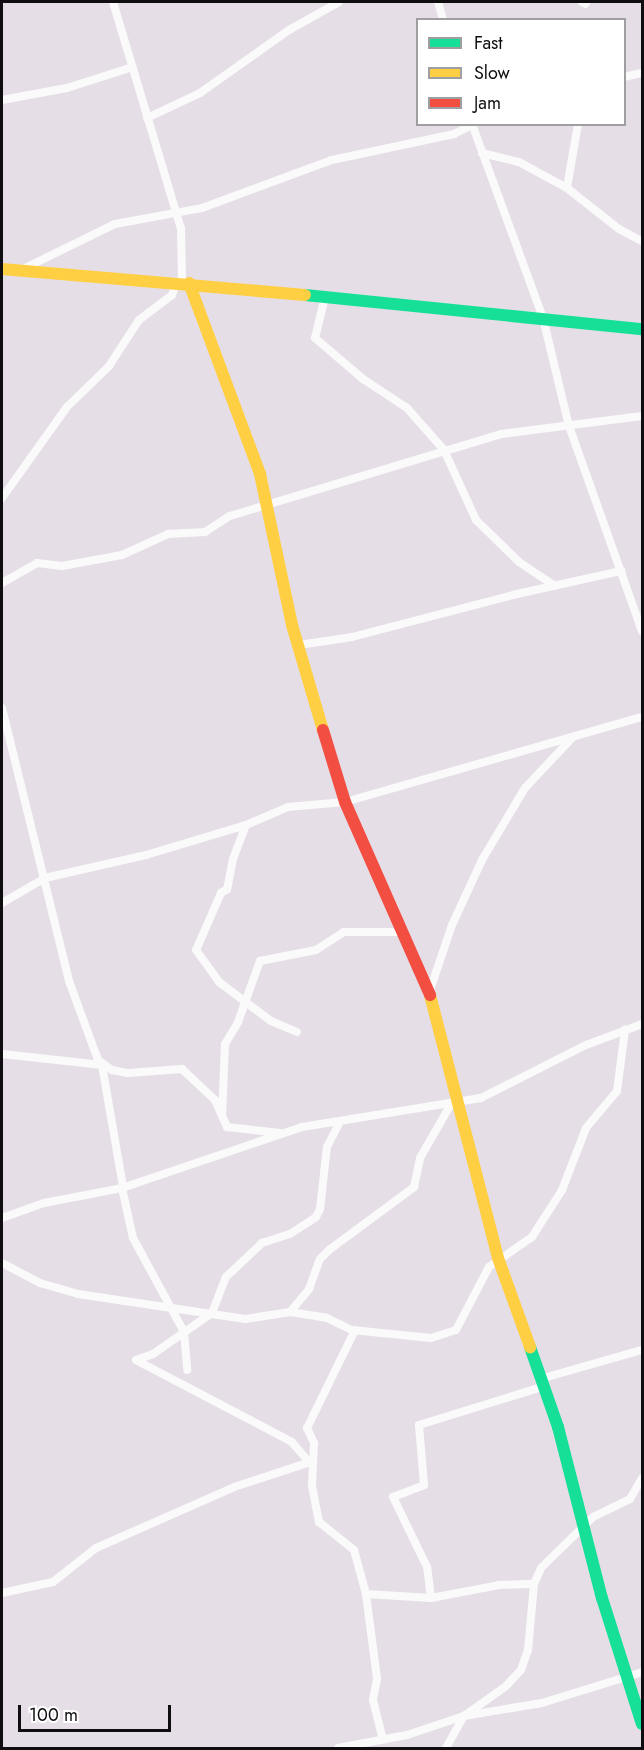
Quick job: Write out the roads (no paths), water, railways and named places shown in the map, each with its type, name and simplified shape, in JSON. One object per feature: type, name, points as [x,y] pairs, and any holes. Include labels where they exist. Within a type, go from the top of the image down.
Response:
[{"type":"street","points":[[113,2],[177,215],[184,248],[183,282],[219,356],[269,505],[298,645],[345,802],[429,993],[454,1104],[498,1258],[558,1426],[583,1529],[642,1724]]},
{"type":"street","points":[[147,118],[200,93],[289,30],[339,2]]},
{"type":"street","points":[[438,2],[442,18]]},
{"type":"street","points":[[2,100],[67,88],[133,67]]},
{"type":"street","points":[[626,77],[642,73]]},
{"type":"street","points":[[20,271],[115,224],[177,215],[332,160],[454,134],[471,126]]},
{"type":"street","points":[[473,126],[543,318],[569,426],[642,631]]},
{"type":"street","points":[[567,188],[578,126]]},
{"type":"street","points":[[482,153],[519,162],[567,188],[619,229],[642,241]]},
{"type":"street","points":[[2,269],[183,282],[642,329]]},
{"type":"street","points":[[2,498],[67,407],[109,366],[139,320],[172,295],[183,282]]},
{"type":"street","points":[[325,297],[315,338],[363,379],[406,408],[444,450],[476,520],[519,562],[555,586]]},
{"type":"street","points":[[2,583],[37,562],[62,566],[122,555],[168,534],[205,532],[230,516],[501,434],[642,416]]},
{"type":"street","points":[[298,645],[352,637],[555,586],[621,572]]},
{"type":"street","points":[[2,708],[75,1000],[88,1041],[102,1065],[133,1239],[172,1306],[184,1332],[187,1370]]},
{"type":"street","points":[[2,903],[45,878],[146,855],[246,825],[288,807],[345,802],[642,717]]},
{"type":"street","points":[[429,993],[452,925],[482,860],[525,788],[574,736]]},
{"type":"street","points":[[246,825],[233,859],[227,889],[220,893],[196,950],[219,982],[271,1021],[297,1032]]},
{"type":"street","points":[[222,1120],[225,1044],[244,1002],[257,964],[264,959],[316,950],[344,932],[404,932]]},
{"type":"street","points":[[2,1218],[44,1203],[123,1187],[260,1144],[280,1134],[481,1098],[642,1024]]},
{"type":"street","points":[[2,1263],[40,1283],[78,1294],[172,1306],[245,1319],[290,1312],[327,1318],[355,1330],[431,1338],[451,1334],[489,1268],[498,1258],[532,1237],[562,1190],[585,1128],[617,1091],[625,1030]]},
{"type":"street","points":[[2,1054],[102,1065],[128,1073],[182,1069],[215,1100],[222,1120],[231,1128],[280,1134]]},
{"type":"street","points":[[290,1312],[309,1289],[325,1254],[414,1187],[420,1158],[454,1104]]},
{"type":"street","points":[[312,1461],[292,1442],[136,1360],[153,1354],[212,1313],[226,1277],[262,1243],[290,1234],[316,1217],[320,1209],[327,1147],[340,1122]]},
{"type":"street","points":[[355,1330],[307,1428],[314,1443],[312,1486],[319,1522],[354,1550],[366,1594],[376,1679],[373,1700],[383,1740]]},
{"type":"street","points":[[431,1598],[427,1566],[393,1497],[424,1485],[419,1425],[642,1350]]},
{"type":"street","points":[[2,1593],[53,1582],[96,1548],[234,1487],[312,1461]]},
{"type":"street","points":[[446,1749],[464,1716],[505,1687],[525,1662],[534,1584],[549,1556],[600,1513],[630,1499],[642,1478]]},
{"type":"street","points":[[366,1594],[431,1598],[499,1585],[534,1584]]},
{"type":"street","points":[[338,1749],[383,1740],[464,1716],[542,1703],[642,1672]]}]
